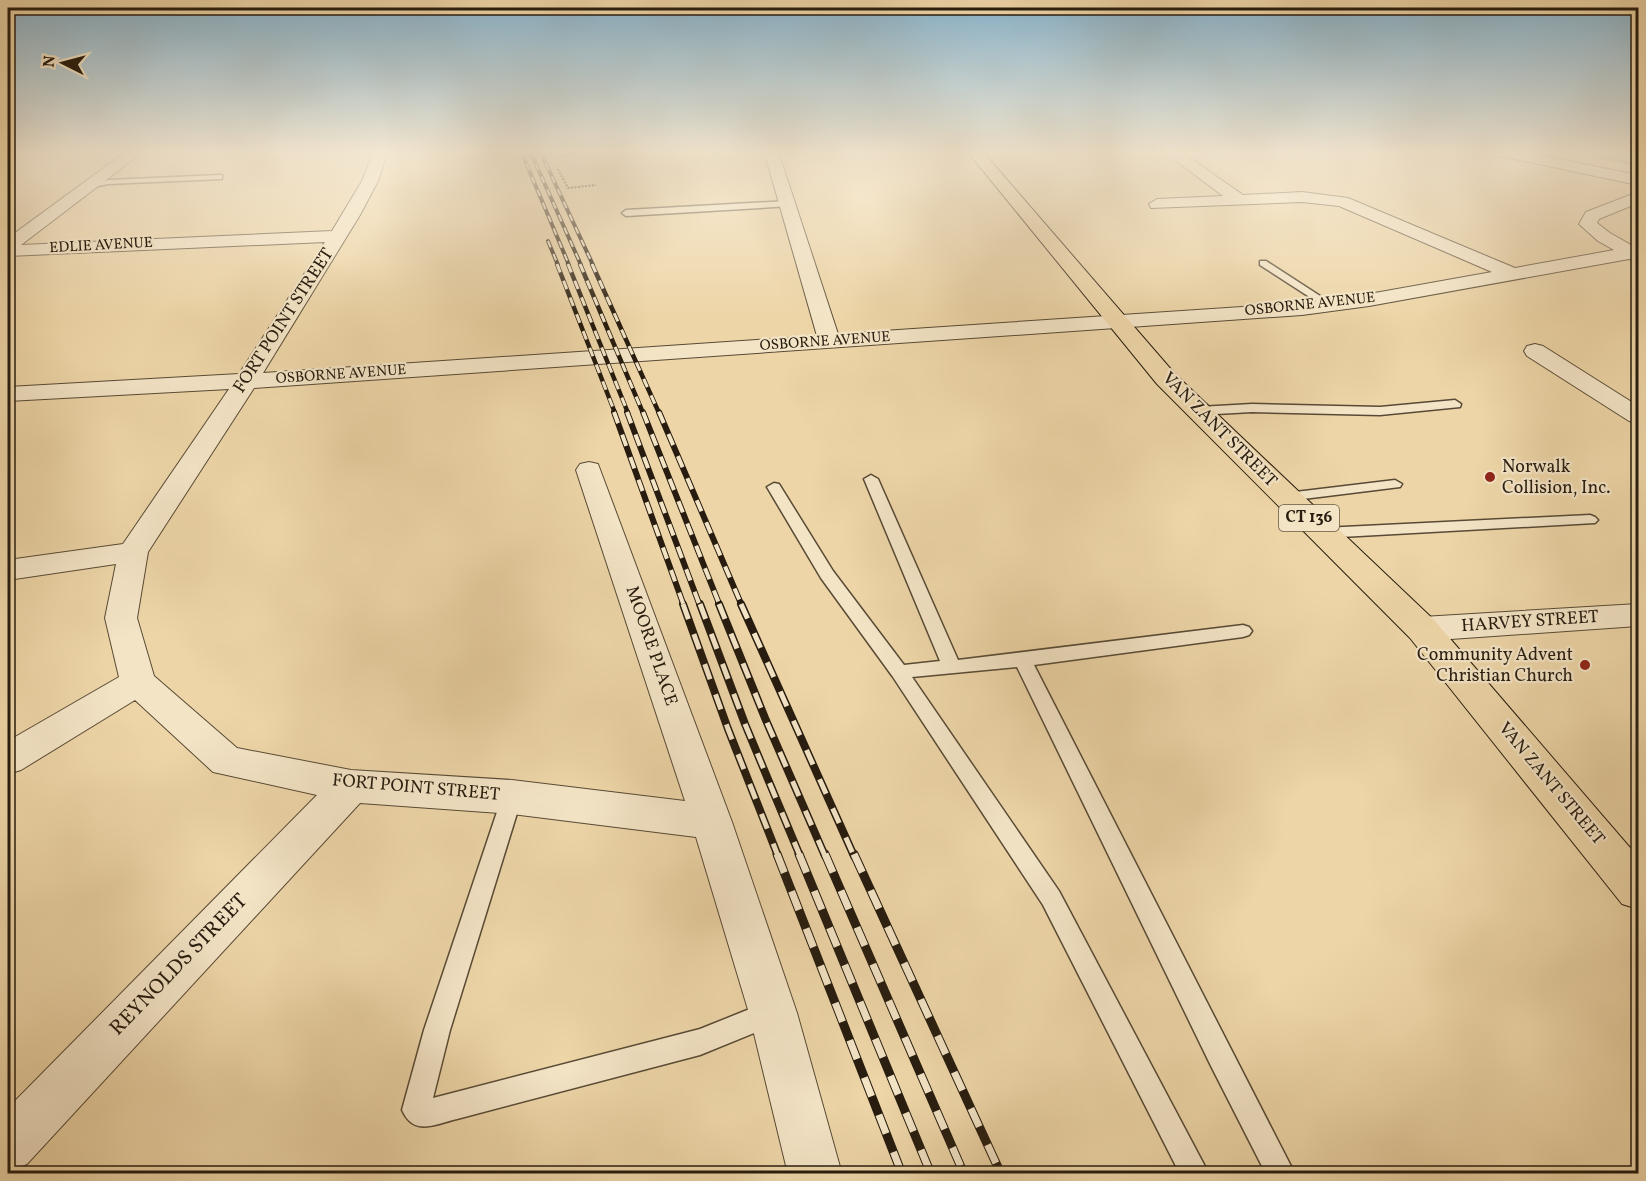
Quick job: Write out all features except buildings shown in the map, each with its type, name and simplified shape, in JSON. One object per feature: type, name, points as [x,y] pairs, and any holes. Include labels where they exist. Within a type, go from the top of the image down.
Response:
[{"type":"main road","name":"VAN ZANT STREET","points":[[1021,206],[1166,379],[1422,629],[1638,890]]},
{"type":"street","points":[[8,246],[62,206]]},
{"type":"street","name":"FORT POINT STREET","points":[[355,206],[246,381],[132,552],[121,618],[138,682],[226,761],[351,786],[512,797],[712,822]]},
{"type":"street","points":[[789,206],[829,341]]},
{"type":"street","points":[[1354,206],[1513,274]]},
{"type":"street","points":[[1616,206],[1592,216],[1588,224],[1604,237],[1634,255]]},
{"type":"street","name":"EDLIE AVENUE","points":[[8,250],[338,236]]},
{"type":"street","name":"OSBORNE AVENUE","points":[[8,394],[246,381],[1329,305],[1634,255]]},
{"type":"street","points":[[1535,351],[1638,416]]},
{"type":"street","name":"MOORE PLACE","points":[[589,470],[712,822]]},
{"type":"street","points":[[8,570],[132,552]]},
{"type":"street","name":"HARVEY STREET","points":[[1422,629],[1638,615]]},
{"type":"street","points":[[8,759],[138,682]]},
{"type":"street","name":"REYNOLDS STREET","points":[[8,1145],[351,786]]},
{"type":"street","points":[[712,822],[773,1013],[815,1173]]},
{"type":"lane","points":[[626,213],[750,206]]},
{"type":"lane","points":[[1263,263],[1329,305]]},
{"type":"lane","points":[[1199,411],[1252,408],[1380,411],[1455,404]]},
{"type":"lane","points":[[871,479],[951,665]]},
{"type":"lane","points":[[1287,497],[1395,484]]},
{"type":"lane","points":[[774,487],[827,574],[899,672],[1051,898],[1195,1173]]},
{"type":"lane","points":[[1323,533],[1590,520]]},
{"type":"lane","points":[[899,672],[951,665],[1023,660],[1243,631]]},
{"type":"lane","points":[[1023,660],[1220,1057],[1281,1173]]},
{"type":"lane","points":[[512,797],[437,1030],[417,1110],[420,1114],[700,1042],[773,1013]]},
{"type":"railway","points":[[544,206],[569,265]]},
{"type":"railway","points":[[555,206],[581,265]]},
{"type":"railway","points":[[566,206],[593,265]]},
{"type":"railway","points":[[548,241],[558,265]]},
{"type":"railway","points":[[557,264],[615,413]]},
{"type":"railway","points":[[568,264],[628,413]]},
{"type":"railway","points":[[580,264],[643,413]]},
{"type":"railway","points":[[592,264],[659,413]]},
{"type":"railway","points":[[614,412],[684,606]]},
{"type":"railway","points":[[627,412],[700,606]]},
{"type":"railway","points":[[643,412],[720,606]]},
{"type":"railway","points":[[659,412],[742,606]]},
{"type":"railway","points":[[683,604],[728,729],[778,856]]},
{"type":"railway","points":[[700,604],[745,724],[800,856]]},
{"type":"railway","points":[[719,604],[825,856]]},
{"type":"railway","points":[[741,604],[854,856]]},
{"type":"railway","points":[[777,854],[902,1174]]},
{"type":"railway","points":[[799,854],[931,1174]]},
{"type":"railway","points":[[825,854],[964,1174]]},
{"type":"railway","points":[[854,854],[1001,1174]]},
{"type":"place","name":"Norwalk Collision, Inc.","points":[[1490,477]]},
{"type":"place","name":"Community Advent Christian Church","points":[[1585,665]]}]
